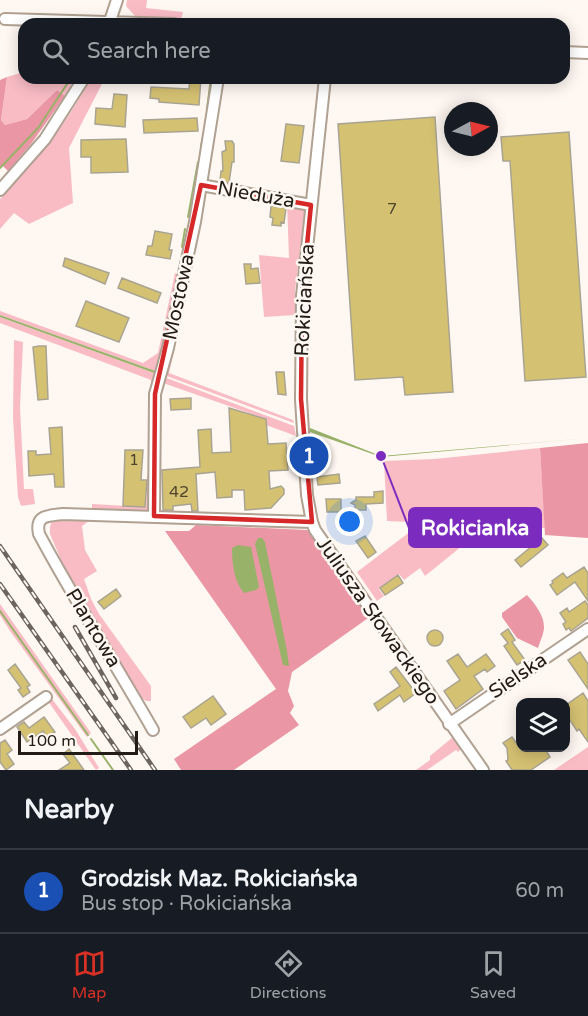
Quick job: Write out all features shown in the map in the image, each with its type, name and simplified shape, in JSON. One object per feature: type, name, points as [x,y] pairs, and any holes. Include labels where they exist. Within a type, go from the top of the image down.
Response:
[{"type":"street","points":[[110,18],[117,0]]},
{"type":"street","points":[[5,19],[18,19]]},
{"type":"street","points":[[570,52],[588,53]]},
{"type":"street","points":[[0,190],[45,139],[80,84]]},
{"type":"street","name":"Mostowa","points":[[154,516],[154,411],[201,185],[217,84]]},
{"type":"street","name":"Rokiciańska","points":[[312,522],[307,495],[301,399],[302,296],[324,84]]},
{"type":"street","name":"Nieduża","points":[[201,185],[311,205]]},
{"type":"street","name":"Juliusza Słowackiego","points":[[37,525],[39,520],[47,516],[63,513],[312,522],[315,530],[483,770]]},
{"type":"street","name":"Plantowa","points":[[37,525],[39,534],[69,590],[113,659],[153,730]]},
{"type":"street","name":"Sielska","points":[[449,724],[588,629]]},
{"type":"street","points":[[0,729],[46,697]]},
{"type":"highlighted area","points":[[201,185],[311,205],[302,296],[301,399],[312,522],[154,516],[155,394]]},
{"type":"shaded area","points":[[127,0],[147,0],[146,8],[183,12],[182,18],[135,16],[126,6]]},
{"type":"shaded area","points":[[18,74],[18,84],[72,84],[65,96],[57,90],[27,119],[5,125],[1,120],[7,77]]},
{"type":"shaded area","points":[[7,77],[1,120],[5,125],[27,119],[57,90],[65,96],[31,144],[8,171],[2,165],[0,167],[0,80]]},
{"type":"shaded area","points":[[88,84],[102,84],[69,148],[73,203],[29,224],[14,213],[0,229],[0,199],[50,142]]},
{"type":"shaded area","points":[[287,203],[305,207],[295,291],[295,315],[264,317],[259,255],[289,258]]},
{"type":"shaded area","points":[[175,273],[180,276],[158,372],[0,315],[0,311],[143,363],[158,353]]},
{"type":"shaded area","points":[[0,315],[158,372],[157,374],[0,317]]},
{"type":"shaded area","points":[[0,317],[157,374],[151,404],[151,380],[0,323]]},
{"type":"shaded area","points":[[14,340],[23,342],[20,407],[24,489],[33,489],[35,504],[21,506],[18,497],[13,418]]},
{"type":"shaded area","points":[[173,355],[169,373],[293,420],[294,423],[164,375],[170,356]]},
{"type":"shaded area","points":[[164,377],[294,426],[296,436],[266,425],[266,419],[163,383]]},
{"type":"shaded area","points":[[310,428],[381,456],[588,438],[381,457],[310,432]]},
{"type":"shaded area","points":[[588,443],[588,538],[545,535],[540,448]]},
{"type":"shaded area","points":[[540,448],[545,528],[387,521],[384,461],[435,459]]},
{"type":"shaded area","points":[[147,476],[152,476],[147,511],[92,510],[92,504],[146,507]]},
{"type":"shaded area","points":[[52,520],[89,521],[82,526],[85,550],[97,571],[84,579],[99,614],[151,686],[151,701],[146,701],[138,695],[72,586],[50,534]]},
{"type":"shaded area","points":[[196,525],[312,532],[371,616],[292,672],[288,691],[294,706],[290,713],[299,725],[234,770],[181,770],[174,759],[276,689],[165,531],[189,531]]},
{"type":"shaded area","points":[[411,531],[478,533],[425,576],[420,568],[404,580],[399,574],[379,589],[384,596],[377,601],[357,572]]},
{"type":"shaded area","points":[[258,538],[262,538],[265,542],[289,666],[283,665],[255,544]]},
{"type":"shaded area","points":[[238,545],[251,547],[259,587],[256,590],[244,593],[236,578],[232,548]]},
{"type":"shaded area","points":[[527,595],[544,623],[538,648],[517,638],[502,617],[502,613]]},
{"type":"shaded area","points":[[0,604],[91,733],[87,737],[10,631],[0,615]]},
{"type":"shaded area","points":[[52,699],[75,729],[99,768],[96,770],[48,701]]},
{"type":"shaded area","points":[[432,703],[463,747],[427,770],[416,770],[430,760],[430,756],[453,737],[429,705]]},
{"type":"shaded area","points":[[588,747],[588,770],[554,770]]},
{"type":"building","points":[[189,84],[201,84],[199,105],[159,102],[159,99],[150,98],[151,87],[189,89]]},
{"type":"building","points":[[114,94],[127,95],[125,127],[95,124],[96,108],[112,109]]},
{"type":"building","points":[[435,117],[453,392],[405,395],[403,377],[355,380],[338,124]]},
{"type":"building","points":[[197,118],[198,131],[144,133],[143,120]]},
{"type":"building","points":[[286,124],[304,126],[299,163],[281,161]]},
{"type":"building","points":[[569,132],[586,377],[525,381],[510,161],[503,161],[501,137]]},
{"type":"building","points":[[126,139],[128,172],[91,173],[91,157],[81,157],[81,140]]},
{"type":"building","points":[[225,141],[232,141],[234,144],[234,162],[232,162],[229,183],[220,181],[221,171],[223,171],[222,152],[226,150]]},
{"type":"building","points":[[271,206],[286,208],[284,223],[281,222],[281,226],[272,225]]},
{"type":"building","points":[[155,231],[172,234],[170,259],[146,255],[148,246],[152,246]]},
{"type":"building","points":[[65,258],[109,273],[105,284],[63,266]]},
{"type":"building","points":[[244,264],[251,264],[251,269],[258,268],[260,283],[246,284]]},
{"type":"building","points":[[122,278],[161,293],[157,303],[118,288]]},
{"type":"building","points":[[86,301],[129,318],[119,342],[76,326]]},
{"type":"building","points":[[46,346],[48,399],[38,400],[33,347]]},
{"type":"building","points":[[276,372],[284,372],[286,395],[278,394]]},
{"type":"building","points":[[191,398],[191,409],[171,410],[170,399]]},
{"type":"building","points":[[229,408],[266,419],[268,444],[286,443],[288,470],[269,471],[270,489],[281,486],[284,494],[271,508],[245,510],[244,490],[232,490],[232,497],[217,498],[215,472],[196,474],[198,511],[192,511],[191,504],[173,506],[173,510],[163,510],[162,470],[200,467],[198,430],[211,429],[212,453],[231,452]]},
{"type":"building","points":[[62,427],[64,487],[55,487],[54,474],[29,476],[28,451],[36,451],[36,455],[51,454],[49,428]]},
{"type":"building","points":[[125,450],[143,450],[141,480],[147,480],[145,507],[123,506]]},
{"type":"building","points":[[339,474],[340,483],[318,485],[317,477]]},
{"type":"building","points":[[383,491],[383,503],[366,504],[366,510],[355,510],[355,505],[351,503],[356,500],[356,497],[374,497],[374,492]]},
{"type":"building","points":[[326,499],[341,499],[341,512],[327,512]]},
{"type":"building","points":[[365,536],[376,552],[368,558],[356,541]]},
{"type":"building","points":[[542,538],[548,545],[521,567],[515,560]]},
{"type":"building","points":[[584,567],[588,573],[588,601],[575,582],[557,595],[550,585],[552,581],[563,573],[567,578]]},
{"type":"building","points":[[398,575],[403,583],[385,595],[380,588]]},
{"type":"building","points":[[116,589],[121,596],[104,609],[98,602]]},
{"type":"building","points":[[585,601],[588,605],[588,618],[571,631],[569,628],[566,630],[563,624],[566,622],[560,613],[567,608],[569,612]]},
{"type":"building","points":[[508,629],[515,640],[512,642],[525,660],[517,665],[504,646],[508,643],[501,634]]},
{"type":"building","points":[[435,630],[443,638],[435,646],[427,638]]},
{"type":"building","points":[[580,652],[588,664],[588,689],[568,660]]},
{"type":"building","points":[[458,654],[467,667],[486,654],[495,666],[487,672],[485,669],[474,676],[483,689],[456,709],[444,691],[460,680],[447,661]]},
{"type":"building","points":[[15,664],[30,685],[27,687],[30,692],[23,697],[18,690],[21,688],[8,670]]},
{"type":"building","points":[[396,667],[416,693],[404,702],[400,695],[378,711],[374,704],[400,686],[390,672]]},
{"type":"building","points":[[583,693],[588,701],[588,742],[570,720],[570,702]]},
{"type":"building","points":[[213,696],[226,714],[211,725],[206,718],[191,728],[183,717]]},
{"type":"building","points":[[44,717],[55,732],[47,737],[43,731],[27,742],[17,727],[24,722],[29,728]]},
{"type":"building","points":[[512,737],[516,743],[516,752],[547,752],[550,757],[531,770],[512,770],[506,761],[508,760],[507,748],[503,743]]},
{"type":"building","points":[[5,740],[12,750],[7,754],[14,764],[6,770],[0,762],[0,743]]},
{"type":"building","points":[[69,749],[84,770],[59,770],[70,763],[63,754]]},
{"type":"waterway","points":[[0,168],[38,128],[67,84]]},
{"type":"waterway","points":[[207,109],[210,84]]},
{"type":"waterway","points":[[201,146],[204,133]]},
{"type":"waterway","points":[[188,217],[198,162]]},
{"type":"waterway","points":[[182,247],[185,229]]},
{"type":"waterway","points":[[0,611],[88,735]]},
{"type":"waterway","points":[[91,739],[113,770]]},
{"type":"railway","points":[[0,546],[155,770]]},
{"type":"railway","points":[[0,584],[131,770]]},
{"type":"railway","points":[[75,627],[116,698]]},
{"type":"place","name":"Grodzisk Maz. Rokiciańska","points":[[309,456]]},
{"type":"place","name":"Rokicianka","points":[[381,456]]}]
